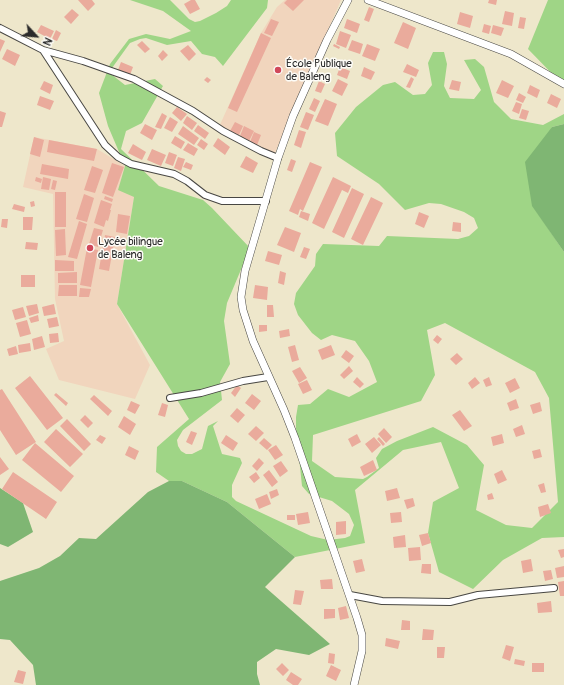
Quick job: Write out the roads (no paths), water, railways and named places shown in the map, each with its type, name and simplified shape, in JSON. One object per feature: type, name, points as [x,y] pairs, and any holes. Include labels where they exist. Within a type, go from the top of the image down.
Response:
[{"type":"street","points":[[348,0],[327,40],[293,116],[278,158],[245,271],[241,297],[242,310],[253,341],[295,438],[350,595],[362,635],[362,651],[354,685]]},
{"type":"street","points":[[368,0],[511,54],[564,84]]},
{"type":"street","points":[[0,28],[43,50],[83,61],[134,79],[193,111],[223,132],[278,158]]},
{"type":"street","points":[[43,50],[102,140],[118,157],[131,164],[174,174],[187,181],[205,195],[222,201],[266,201]]},
{"type":"street","points":[[170,398],[201,393],[243,381],[268,377]]},
{"type":"street","points":[[350,595],[382,601],[450,602],[478,595],[554,588]]},
{"type":"place","name":"École Publique de Baleng","points":[[278,70]]},
{"type":"place","name":"Lycée bilingue de Baleng","points":[[90,248]]}]
